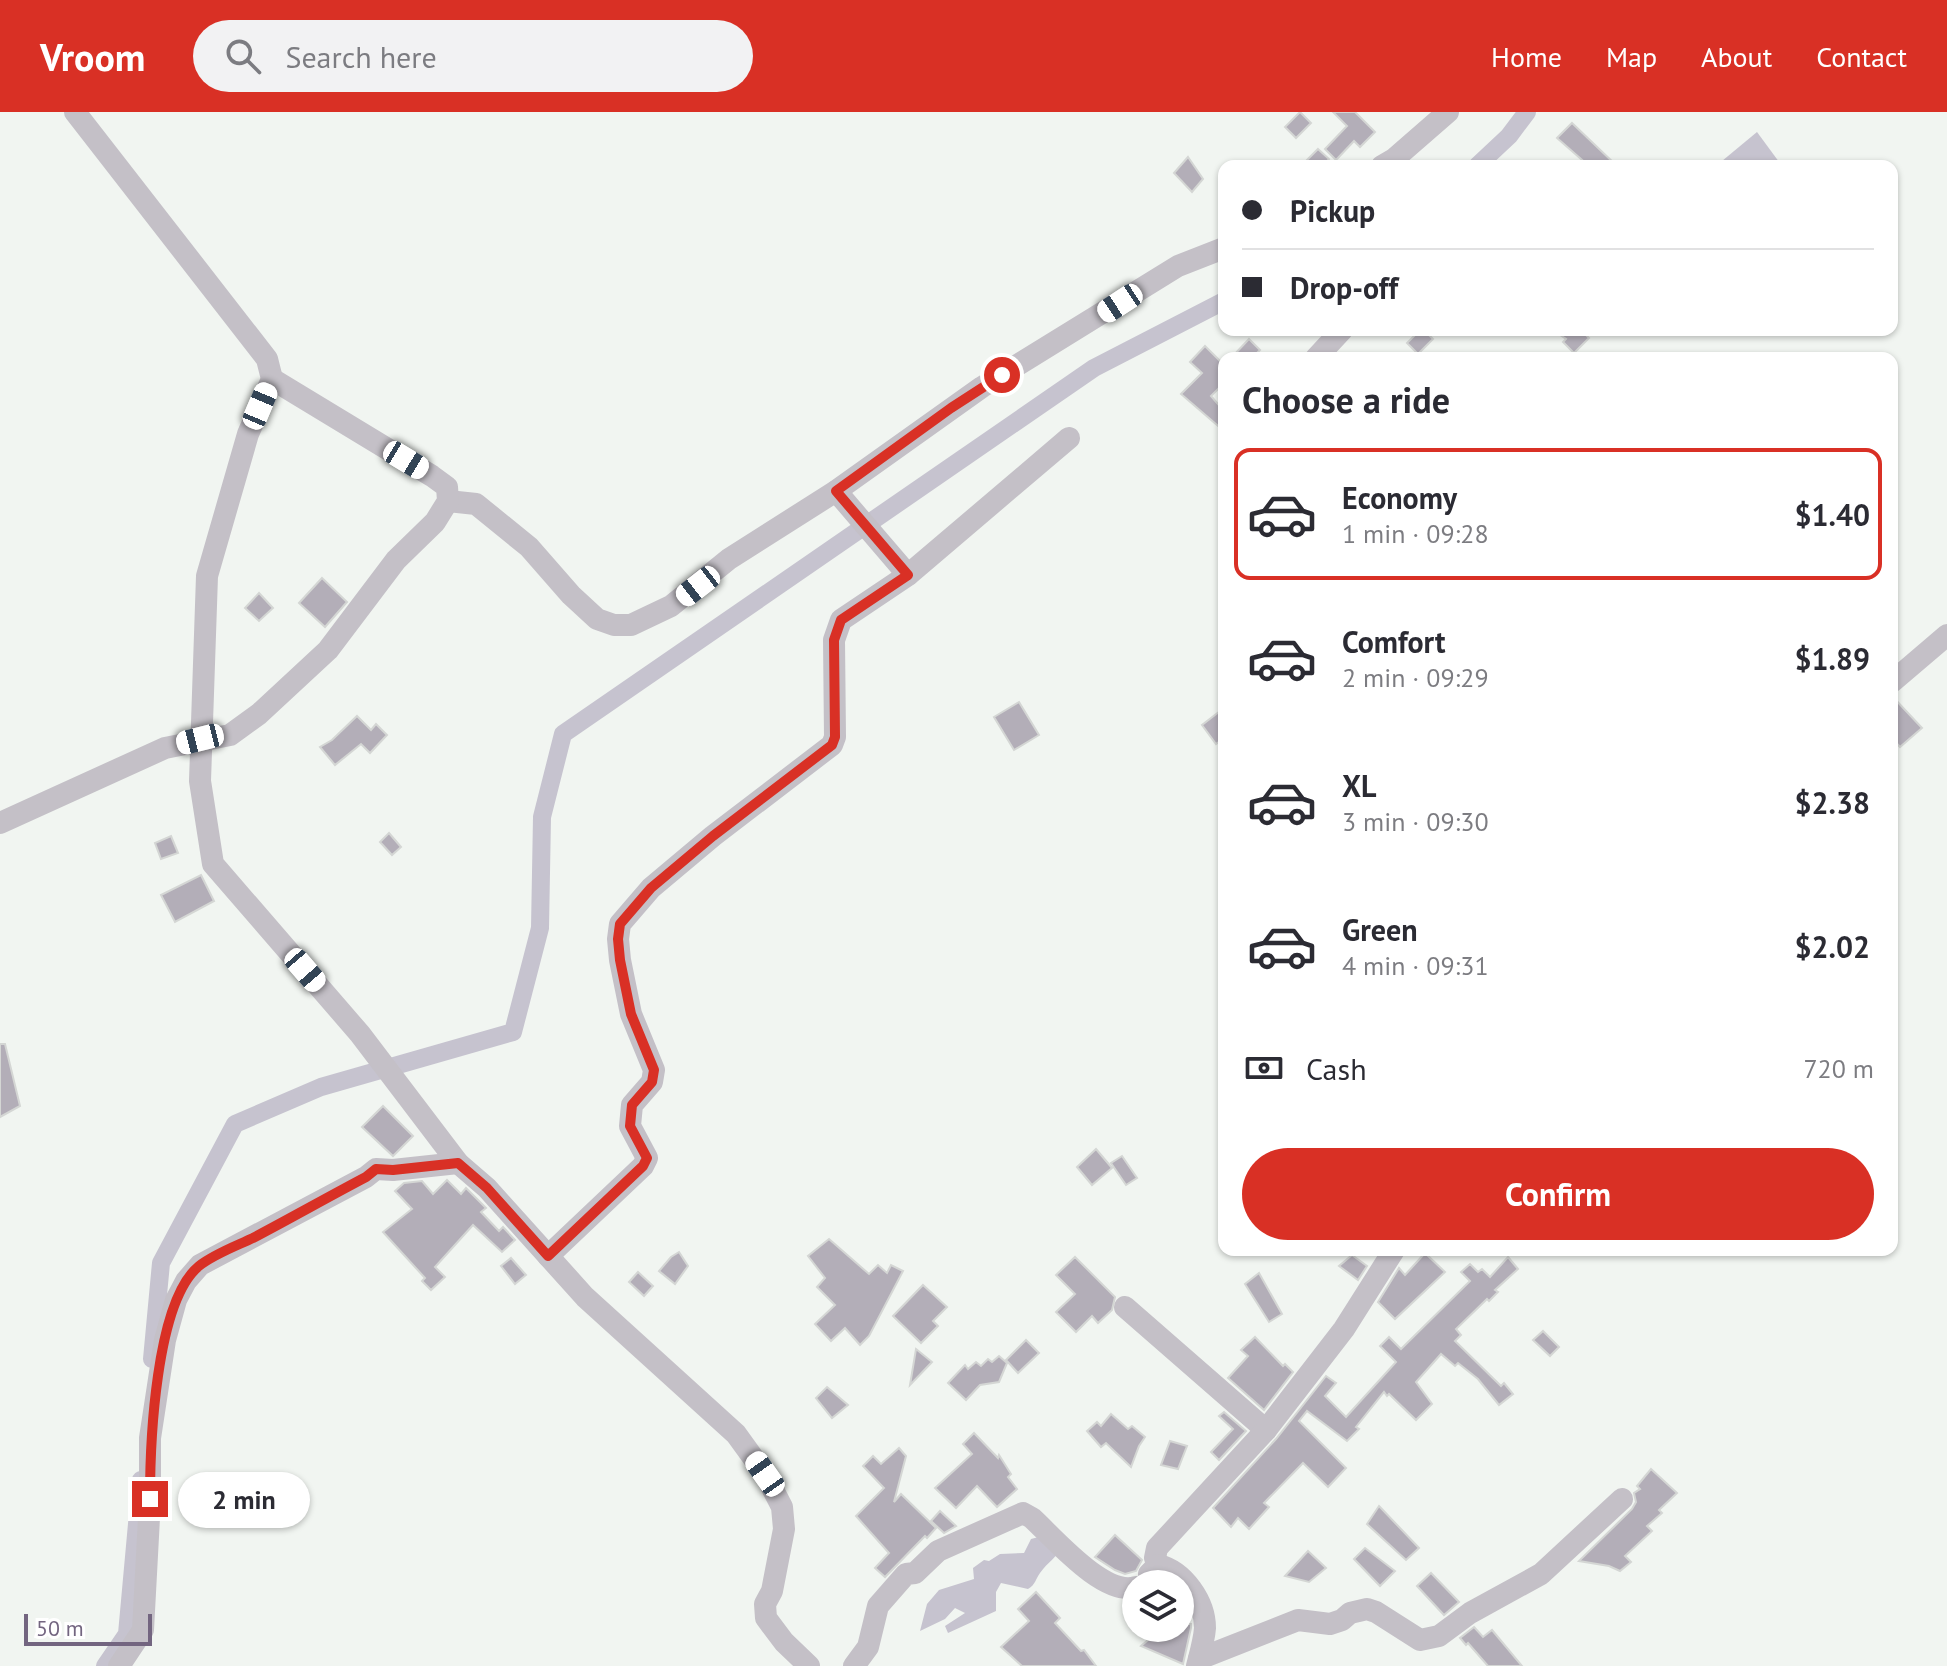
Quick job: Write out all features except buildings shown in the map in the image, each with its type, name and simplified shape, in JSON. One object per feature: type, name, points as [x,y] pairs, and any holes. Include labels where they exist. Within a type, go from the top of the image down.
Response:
[{"type":"street","points":[[75,112],[267,359],[272,379],[248,434],[207,576],[200,781],[213,864],[360,1034],[458,1163],[487,1188],[585,1297],[736,1434],[765,1474],[782,1507],[784,1529],[772,1591],[765,1604],[766,1618],[784,1642],[809,1666]]},
{"type":"street","points":[[1392,160],[1448,112]]},
{"type":"street","points":[[448,501],[476,504],[529,547],[571,595],[597,619],[614,625],[631,625],[671,606],[729,559],[843,499],[982,387],[1178,266],[1218,250]]},
{"type":"street","points":[[1322,352],[1336,336]]},
{"type":"street","points":[[0,823],[165,748],[230,735],[259,714],[345,630],[396,560],[435,522],[448,501],[447,487],[432,476],[272,379]]},
{"type":"street","points":[[548,1256],[643,1166],[647,1158],[630,1126],[632,1105],[652,1082],[654,1070],[631,1014],[620,960],[620,924],[651,888],[832,745],[835,737],[834,640],[841,620],[908,575],[1069,438]]},
{"type":"street","points":[[843,499],[908,575]]},
{"type":"street","points":[[1898,677],[1947,635]]},
{"type":"street","points":[[119,1666],[143,1630],[150,1438],[165,1340],[176,1300],[186,1281],[200,1265],[298,1215],[376,1169],[458,1163]]},
{"type":"street","points":[[1198,1662],[1205,1625],[1202,1610],[1182,1578],[1158,1565],[1155,1558],[1157,1548],[1266,1430],[1344,1329],[1390,1256]]},
{"type":"street","points":[[1125,1307],[1266,1430]]},
{"type":"street","points":[[1198,1662],[1298,1620],[1330,1624],[1350,1613],[1367,1609],[1420,1640],[1439,1636],[1470,1613],[1541,1574],[1622,1499]]},
{"type":"street","points":[[854,1666],[868,1647],[882,1599],[906,1574],[920,1569],[938,1551],[1023,1513],[1094,1576],[1122,1587]]},
{"type":"street","points":[[1153,1570],[1158,1565]]},
{"type":"shaded area","points":[[1757,132],[1778,160],[1723,160]]},
{"type":"shaded area","points":[[1050,1534],[1063,1546],[1031,1587],[1001,1583],[996,1592],[996,1611],[948,1633],[945,1626],[965,1613],[955,1608],[945,1619],[920,1631],[927,1604],[939,1590],[974,1579],[973,1568],[984,1560],[989,1561],[1000,1554],[1024,1553],[1031,1539]]},
{"type":"waterway","points":[[1483,160],[1509,136],[1527,112]]},
{"type":"waterway","points":[[152,1359],[161,1263],[235,1124],[321,1087],[513,1032],[540,928],[542,817],[563,734],[1094,368],[1218,304]]},
{"type":"waterway","points":[[105,1666],[127,1634],[141,1480]]},
{"type":"route","points":[[150,1499],[150,1438],[165,1340],[176,1300],[186,1281],[200,1265],[298,1215],[376,1169],[458,1163],[487,1188],[548,1256],[643,1166],[647,1158],[630,1126],[632,1105],[652,1082],[654,1070],[631,1014],[620,960],[620,924],[651,888],[790,775],[832,745],[835,737],[834,640],[841,620],[908,575],[836,491],[1002,375]]}]
